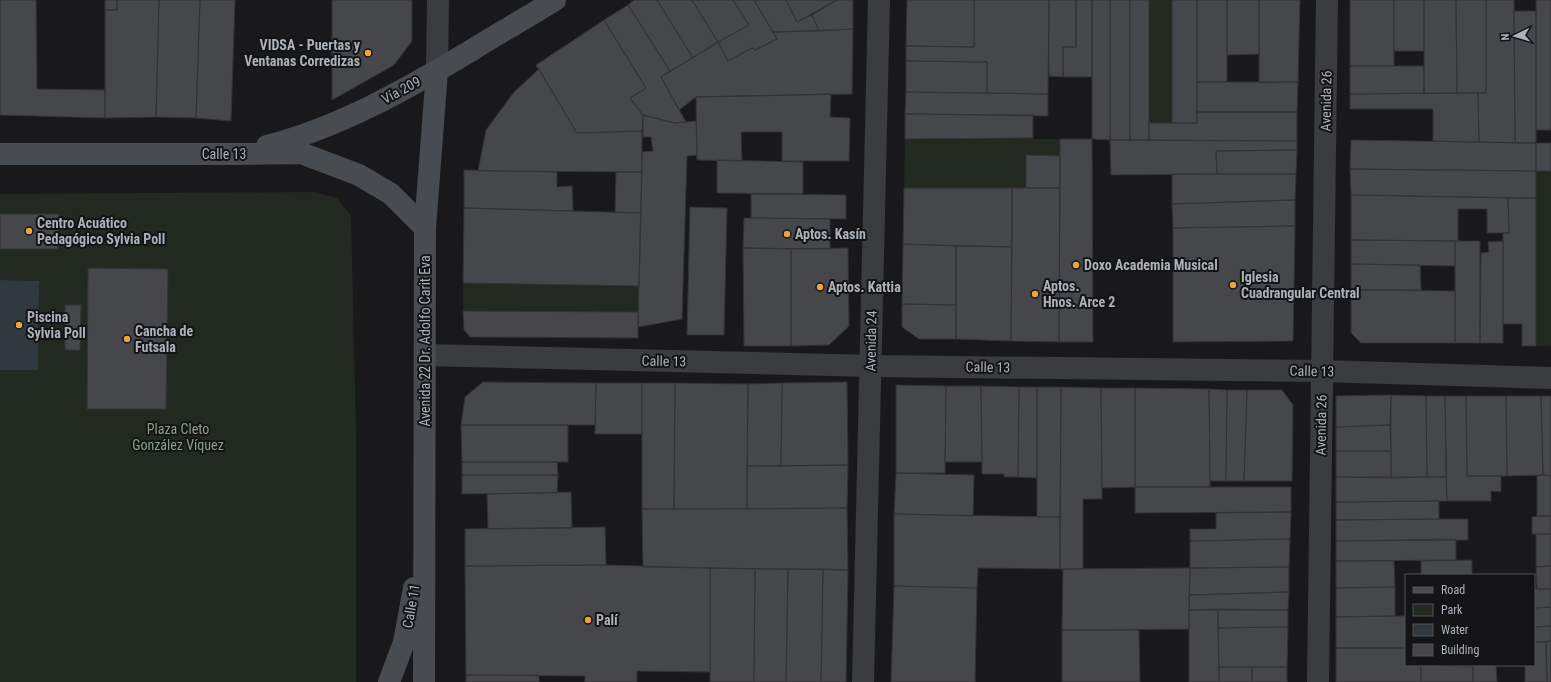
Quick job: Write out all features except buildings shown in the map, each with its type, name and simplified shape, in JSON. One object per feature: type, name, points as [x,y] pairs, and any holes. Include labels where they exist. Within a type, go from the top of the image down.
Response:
[{"type":"main road","name":"Vía 209","points":[[234,154],[285,142],[334,124],[437,71],[555,0]]},
{"type":"main road","name":"Avenida 22 Dr. Adolfo Carit Eva","points":[[424,682],[425,228],[437,71]]},
{"type":"main road","name":"Calle 13","points":[[0,154],[301,153],[359,175],[391,194],[425,228]]},
{"type":"main road","name":"Calle 11","points":[[389,682],[404,642],[424,528]]},
{"type":"main road","points":[[399,682],[404,642]]},
{"type":"street","name":"Avenida 22 Dr. Adolfo Carit Eva","points":[[437,71],[438,0]]},
{"type":"street","name":"Avenida 24","points":[[863,682],[879,0]]},
{"type":"street","name":"Avenida 26","points":[[1318,682],[1327,0]]},
{"type":"street","name":"Calle 13","points":[[425,355],[871,366],[1322,371],[1551,378]]},
{"type":"green space","points":[[1149,0],[1172,0],[1172,123],[1149,123]]},
{"type":"green space","points":[[905,139],[1060,139],[1060,156],[1026,156],[1026,188],[904,188]]},
{"type":"green space","points":[[1536,171],[1551,171],[1551,346],[1536,346]]},
{"type":"green space","name":"Plaza Cleto González Víquez","points":[[313,192],[337,198],[351,216],[356,430],[356,682],[0,682],[0,194]]},
{"type":"green space","points":[[463,283],[639,286],[638,312],[463,311]]},
{"type":"water","name":"Piscina Sylvia Poll","points":[[0,280],[39,281],[38,370],[0,370]]},
{"type":"place","name":"VIDSA - Puertas y Ventanas Corredizas","points":[[368,53]]},
{"type":"place","name":"Centro Acuático Pedagógico Sylvia Poll","points":[[29,231]]},
{"type":"place","name":"Aptos. Kasín","points":[[787,234]]},
{"type":"place","name":"Doxo Academia Musical","points":[[1076,265]]},
{"type":"place","name":"Iglesia Cuadrangular Central","points":[[1233,285]]},
{"type":"place","name":"Aptos. Kattia","points":[[820,287]]},
{"type":"place","name":"Aptos. Hnos. Arce 2","points":[[1035,294]]},
{"type":"place","name":"Piscina Sylvia Poll","points":[[19,325]]},
{"type":"place","name":"Cancha de Futsala","points":[[127,339]]},
{"type":"place","name":"Palí","points":[[588,620]]}]
